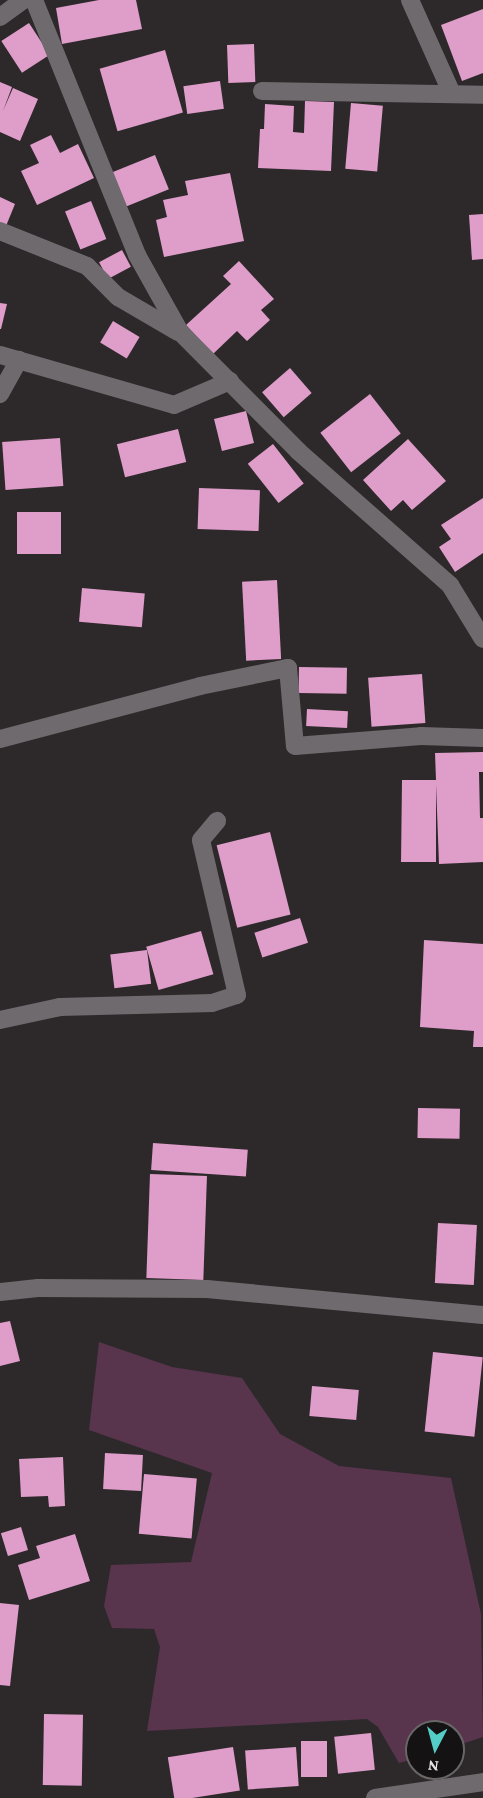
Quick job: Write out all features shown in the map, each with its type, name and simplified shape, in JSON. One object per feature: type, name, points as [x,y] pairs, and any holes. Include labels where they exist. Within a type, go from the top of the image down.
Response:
[{"type":"street","points":[[0,17],[23,0]]},
{"type":"street","points":[[34,0],[137,255],[180,332]]},
{"type":"street","points":[[410,0],[452,94]]},
{"type":"street","points":[[262,90],[483,95]]},
{"type":"street","points":[[0,231],[87,266],[118,297],[180,332],[298,451],[450,585],[483,639]]},
{"type":"street","points":[[0,355],[174,405],[230,381]]},
{"type":"street","points":[[0,394],[19,360]]},
{"type":"street","points":[[0,739],[200,686],[288,668],[295,746],[421,736],[483,738]]},
{"type":"street","points":[[0,1020],[60,1007],[212,1004],[237,995],[201,840],[217,822]]},
{"type":"street","points":[[0,1292],[38,1288],[207,1289],[483,1315]]},
{"type":"street","points":[[375,1798],[483,1782]]},
{"type":"shaded area","points":[[99,1342],[172,1367],[242,1378],[280,1434],[339,1466],[451,1478],[481,1614],[483,1737],[465,1743],[465,1720],[405,1720],[405,1761],[399,1763],[378,1727],[367,1719],[147,1731],[160,1647],[154,1629],[112,1628],[104,1606],[111,1565],[191,1562],[212,1473],[89,1430]]},
{"type":"building","points":[[99,0],[136,0],[142,29],[62,44],[56,8]]},
{"type":"building","points":[[483,9],[483,73],[462,81],[441,25]]},
{"type":"building","points":[[29,23],[50,55],[22,73],[1,41]]},
{"type":"building","points":[[254,44],[255,82],[228,83],[227,45]]},
{"type":"building","points":[[165,50],[183,112],[118,131],[100,69]]},
{"type":"building","points":[[220,81],[224,109],[187,114],[183,86]]},
{"type":"building","points":[[0,82],[12,87],[3,111],[13,88],[38,99],[20,141],[0,132]]},
{"type":"building","points":[[305,101],[334,102],[331,171],[258,168],[260,129],[264,129],[265,104],[294,106],[293,132],[304,133]]},
{"type":"building","points":[[351,103],[383,106],[377,172],[345,169]]},
{"type":"building","points":[[51,135],[60,153],[78,144],[94,178],[37,205],[21,171],[39,163],[30,145]]},
{"type":"building","points":[[155,155],[169,189],[124,207],[110,173]]},
{"type":"building","points":[[230,173],[244,241],[164,257],[156,220],[167,217],[163,200],[188,195],[185,181]]},
{"type":"building","points":[[0,197],[15,204],[6,226],[0,224]]},
{"type":"building","points":[[91,201],[106,239],[80,250],[65,211]]},
{"type":"building","points":[[483,214],[483,259],[472,260],[469,215]]},
{"type":"building","points":[[122,250],[131,267],[108,279],[99,262]]},
{"type":"building","points":[[239,261],[274,299],[261,310],[270,320],[247,341],[237,331],[213,354],[186,325],[231,284],[223,276]]},
{"type":"building","points":[[0,303],[7,304],[1,329],[0,329]]},
{"type":"building","points":[[113,321],[140,337],[127,358],[100,342]]},
{"type":"building","points":[[290,368],[312,393],[284,417],[262,392]]},
{"type":"building","points":[[370,394],[401,433],[351,472],[320,433]]},
{"type":"building","points":[[246,411],[254,443],[222,451],[214,419]]},
{"type":"building","points":[[178,429],[186,462],[125,477],[117,444]]},
{"type":"building","points":[[60,438],[63,486],[5,490],[2,442]]},
{"type":"building","points":[[408,439],[446,481],[412,510],[403,500],[391,511],[363,480]]},
{"type":"building","points":[[273,444],[304,483],[279,503],[248,464]]},
{"type":"building","points":[[199,488],[260,490],[259,531],[198,529]]},
{"type":"building","points":[[483,498],[483,553],[455,572],[439,547],[451,539],[441,525]]},
{"type":"building","points":[[17,512],[61,512],[61,554],[17,554]]},
{"type":"building","points":[[277,580],[281,659],[246,661],[242,582]]},
{"type":"building","points":[[82,588],[145,593],[142,627],[79,622]]},
{"type":"building","points":[[299,667],[347,668],[347,694],[299,693]]},
{"type":"building","points":[[422,674],[425,723],[372,727],[368,678]]},
{"type":"building","points":[[307,709],[348,711],[347,728],[306,726]]},
{"type":"building","points":[[483,752],[483,772],[479,772],[480,818],[483,818],[483,862],[439,864],[436,784],[436,862],[401,862],[402,780],[436,780],[435,753]]},
{"type":"building","points":[[270,832],[291,914],[237,928],[217,845]]},
{"type":"building","points":[[300,918],[308,943],[262,958],[254,933]]},
{"type":"building","points":[[201,931],[213,974],[159,990],[146,947]]},
{"type":"building","points":[[424,940],[483,944],[483,1047],[473,1047],[474,1031],[420,1027]]},
{"type":"building","points":[[147,950],[151,984],[114,988],[110,955]]},
{"type":"building","points":[[418,1108],[460,1109],[459,1139],[417,1138]]},
{"type":"building","points":[[153,1143],[248,1150],[246,1177],[151,1170]]},
{"type":"building","points":[[150,1174],[207,1176],[203,1280],[146,1278]]},
{"type":"building","points":[[438,1223],[477,1225],[474,1285],[435,1283]]},
{"type":"building","points":[[10,1321],[20,1361],[0,1366],[0,1323]]},
{"type":"building","points":[[433,1352],[483,1357],[474,1437],[425,1432]]},
{"type":"building","points":[[312,1386],[359,1390],[356,1420],[309,1416]]},
{"type":"building","points":[[105,1453],[143,1455],[141,1491],[103,1489]]},
{"type":"building","points":[[63,1457],[65,1506],[49,1507],[48,1496],[21,1497],[19,1459]]},
{"type":"building","points":[[144,1474],[197,1479],[192,1538],[139,1534]]},
{"type":"building","points":[[21,1527],[28,1550],[8,1556],[1,1533]]},
{"type":"building","points":[[75,1534],[90,1581],[29,1600],[18,1565],[40,1558],[36,1546]]},
{"type":"building","points":[[0,1603],[19,1605],[10,1686],[0,1685]]},
{"type":"building","points":[[44,1714],[83,1715],[82,1786],[43,1785]]},
{"type":"building","points":[[371,1733],[375,1770],[338,1774],[334,1737]]},
{"type":"building","points":[[301,1741],[327,1741],[327,1777],[301,1777]]},
{"type":"building","points":[[233,1747],[240,1790],[192,1798],[174,1798],[168,1757]]},
{"type":"building","points":[[296,1747],[299,1786],[248,1789],[245,1751]]}]
